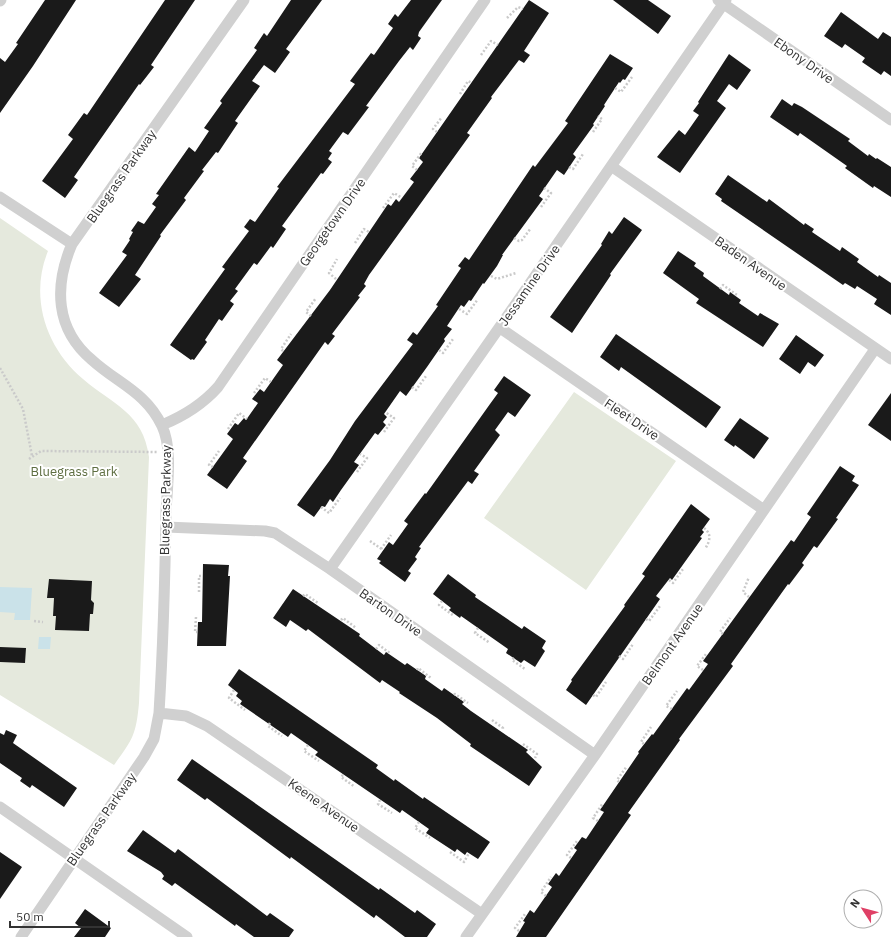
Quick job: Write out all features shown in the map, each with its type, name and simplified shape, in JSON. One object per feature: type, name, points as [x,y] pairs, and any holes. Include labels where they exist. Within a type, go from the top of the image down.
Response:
[{"type":"street","name":"Bluegrass Parkway","points":[[21,937],[144,757],[154,739],[159,713],[168,452],[166,439],[162,425],[149,405],[137,392],[92,361],[69,332],[60,307],[60,293],[65,260],[72,244],[244,0]]},
{"type":"street","name":"Georgetown Drive","points":[[162,425],[193,410],[206,400],[218,387],[485,0]]},
{"type":"street","name":"Ebony Drive","points":[[722,1],[891,120]]},
{"type":"street","name":"Jessamine Drive","points":[[330,570],[500,328],[722,1]]},
{"type":"street","name":"Baden Avenue","points":[[611,166],[891,359]]},
{"type":"street","points":[[0,197],[72,244]]},
{"type":"street","name":"Fleet Drive","points":[[500,328],[764,510]]},
{"type":"street","name":"Belmont Avenue","points":[[466,937],[595,755],[875,349]]},
{"type":"street","name":"Barton Drive","points":[[166,527],[265,530],[285,539],[595,755]]},
{"type":"street","name":"Keene Avenue","points":[[159,713],[186,716],[208,726],[482,914]]},
{"type":"street","points":[[0,807],[187,937]]},
{"type":"path","points":[[507,18],[518,7],[523,9]]},
{"type":"path","points":[[481,55],[491,40],[498,45]]},
{"type":"path","points":[[615,88],[621,92],[632,77]]},
{"type":"path","points":[[460,94],[468,81],[472,83]]},
{"type":"path","points":[[593,132],[602,119],[598,116]]},
{"type":"path","points":[[437,132],[433,129],[442,117]]},
{"type":"path","points":[[417,170],[412,166],[422,152]]},
{"type":"path","points":[[569,167],[573,169],[583,154]]},
{"type":"path","points":[[541,207],[551,193],[544,188]]},
{"type":"path","points":[[383,208],[394,193],[402,198]]},
{"type":"path","points":[[514,238],[519,241],[522,240],[531,228]]},
{"type":"path","points":[[355,243],[364,229],[369,232]]},
{"type":"path","points":[[336,279],[330,273],[337,260]]},
{"type":"path","points":[[491,276],[497,279],[516,273]]},
{"type":"path","points":[[720,289],[723,285],[737,295]]},
{"type":"path","points":[[311,316],[306,312],[316,298]]},
{"type":"path","points":[[459,309],[467,314],[478,299]]},
{"type":"path","points":[[284,351],[281,349],[291,334]]},
{"type":"path","points":[[439,350],[443,353],[453,339]]},
{"type":"path","points":[[0,368],[23,409],[32,456]]},
{"type":"path","points":[[412,387],[416,390],[426,376]]},
{"type":"path","points":[[254,393],[265,378],[271,382]]},
{"type":"path","points":[[384,432],[394,418],[385,412]]},
{"type":"path","points":[[228,429],[239,413],[247,419]]},
{"type":"path","points":[[29,459],[41,451],[158,452]]},
{"type":"path","points":[[213,467],[210,465],[219,451]]},
{"type":"path","points":[[357,472],[367,458],[360,454]]},
{"type":"path","points":[[321,507],[329,513],[340,498]]},
{"type":"path","points":[[704,528],[709,534],[710,538],[705,549]]},
{"type":"path","points":[[370,541],[382,549],[391,535]]},
{"type":"path","points":[[669,580],[673,583],[683,569]]},
{"type":"path","points":[[199,592],[200,576],[203,576]]},
{"type":"path","points":[[749,577],[743,592],[749,597]]},
{"type":"path","points":[[303,596],[304,594],[318,603]]},
{"type":"path","points":[[442,601],[439,605],[454,616]]},
{"type":"path","points":[[646,618],[649,621],[660,606]]},
{"type":"path","points":[[196,617],[195,632],[198,632]]},
{"type":"path","points":[[342,620],[343,618],[356,628]]},
{"type":"path","points":[[723,634],[720,632],[730,618]]},
{"type":"path","points":[[34,621],[43,622]]},
{"type":"path","points":[[478,628],[475,633],[490,643]]},
{"type":"path","points":[[620,656],[623,659],[633,644]]},
{"type":"path","points":[[376,649],[379,645],[391,654]]},
{"type":"path","points":[[704,670],[697,666],[706,654]]},
{"type":"path","points":[[514,658],[512,660],[524,669]]},
{"type":"path","points":[[417,670],[418,668],[431,678]]},
{"type":"path","points":[[593,695],[596,697],[606,682]]},
{"type":"path","points":[[234,690],[229,698],[245,710]]},
{"type":"path","points":[[672,709],[666,706],[677,691]]},
{"type":"path","points":[[454,695],[455,694],[468,703]]},
{"type":"path","points":[[492,720],[503,728],[502,730]]},
{"type":"path","points":[[270,723],[268,726],[282,736]]},
{"type":"path","points":[[644,744],[641,742],[652,727]]},
{"type":"path","points":[[523,744],[537,754],[535,758]]},
{"type":"path","points":[[308,745],[304,752],[319,762]]},
{"type":"path","points":[[619,782],[617,780],[627,766]]},
{"type":"path","points":[[343,775],[341,777],[355,787]]},
{"type":"path","points":[[380,800],[378,804],[392,813]]},
{"type":"path","points":[[598,821],[593,818],[603,803]]},
{"type":"path","points":[[419,822],[415,828],[430,838]]},
{"type":"path","points":[[571,858],[567,855],[577,841]]},
{"type":"path","points":[[450,852],[464,862],[469,853]]},
{"type":"path","points":[[546,896],[541,892],[551,877]]},
{"type":"path","points":[[519,931],[515,928],[525,914]]},
{"type":"green space","name":"Bluegrass Park","points":[[0,218],[48,251],[40,286],[41,304],[44,321],[59,352],[83,379],[125,411],[133,419],[146,442],[149,457],[138,714],[135,730],[126,749],[114,765],[0,695]]},
{"type":"green space","points":[[574,392],[676,461],[586,590],[484,518]]},
{"type":"water","points":[[0,587],[32,588],[30,620],[14,620],[15,613],[0,612]]},
{"type":"water","points":[[39,637],[51,637],[50,649],[38,649]]},
{"type":"building","points":[[45,0],[76,0],[0,113],[0,58],[5,62]]},
{"type":"building","points":[[165,0],[195,0],[151,65],[154,67],[140,85],[139,84],[74,177],[78,180],[65,198],[42,181],[73,139],[68,135],[84,113],[87,115]]},
{"type":"building","points":[[291,0],[322,0],[286,49],[290,52],[275,73],[264,65],[252,81],[260,86],[235,121],[238,123],[218,153],[216,152],[202,170],[204,171],[184,198],[186,200],[160,235],[161,236],[135,275],[141,279],[119,307],[99,293],[127,255],[122,252],[130,240],[129,239],[133,232],[131,231],[138,221],[144,224],[156,207],[152,204],[159,195],[156,194],[189,147],[195,152],[209,131],[204,128],[222,103],[220,101],[257,50],[254,48],[264,33],[267,36]]},
{"type":"building","points":[[411,0],[442,0],[419,32],[418,36],[421,38],[413,50],[410,47],[399,61],[366,106],[369,107],[348,135],[343,132],[329,151],[332,153],[328,159],[332,162],[323,174],[321,173],[282,226],[286,229],[273,248],[271,246],[257,265],[254,263],[235,289],[238,291],[230,301],[234,304],[222,321],[219,319],[205,340],[207,342],[194,360],[191,360],[170,345],[225,269],[222,267],[249,231],[244,227],[250,219],[255,222],[279,188],[277,187],[355,84],[350,81],[371,53],[374,55],[393,28],[388,24],[395,14],[398,17]]},
{"type":"building","points":[[529,0],[549,13],[524,51],[530,55],[524,63],[519,60],[491,97],[492,98],[467,133],[470,135],[369,275],[364,284],[366,286],[358,296],[360,297],[332,334],[335,336],[328,345],[325,342],[243,458],[247,461],[227,489],[207,475],[233,439],[227,434],[235,423],[238,425],[244,418],[246,420],[258,403],[252,399],[260,389],[264,392],[283,365],[277,360],[330,290],[388,204],[391,206],[396,199],[399,202],[414,182],[410,179],[423,162],[419,158]]},
{"type":"building","points":[[613,0],[648,0],[671,16],[658,34]]},
{"type":"building","points":[[841,12],[878,39],[883,32],[891,37],[891,76],[884,71],[881,75],[862,62],[865,58],[845,44],[842,48],[824,36]]},
{"type":"building","points":[[610,54],[633,68],[625,80],[623,79],[620,83],[619,82],[604,105],[605,106],[593,124],[594,125],[573,154],[576,157],[564,175],[557,170],[539,196],[543,199],[502,255],[497,266],[471,301],[469,300],[464,307],[461,305],[447,326],[452,329],[427,367],[406,396],[400,391],[384,414],[387,417],[383,422],[386,425],[378,435],[375,433],[354,462],[359,465],[333,502],[330,499],[325,507],[322,506],[314,517],[297,505],[330,460],[355,421],[413,344],[407,340],[413,332],[417,335],[438,306],[436,305],[461,268],[458,266],[465,257],[469,260],[533,165],[535,167],[568,123],[565,121]]},
{"type":"building","points":[[729,54],[751,70],[737,90],[729,84],[717,101],[726,108],[680,173],[657,157],[679,130],[685,135],[699,115],[693,111]]},
{"type":"building","points":[[782,99],[792,106],[794,103],[802,107],[850,139],[848,141],[868,156],[869,154],[891,167],[891,197],[874,186],[873,188],[845,168],[847,166],[800,133],[798,136],[770,117]]},
{"type":"building","points":[[728,175],[767,202],[769,199],[804,225],[805,223],[814,229],[812,232],[840,251],[842,247],[859,259],[857,262],[878,277],[879,275],[891,283],[891,315],[874,304],[877,299],[857,286],[855,289],[845,283],[843,285],[721,201],[722,199],[715,194]]},
{"type":"building","points":[[624,217],[642,230],[610,274],[611,275],[572,333],[550,317],[602,245],[601,244],[609,231],[612,234]]},
{"type":"building","points":[[678,251],[696,263],[694,266],[704,273],[703,276],[729,295],[730,292],[741,300],[739,303],[758,316],[760,313],[779,324],[763,347],[696,303],[699,299],[663,273]]},
{"type":"building","points":[[616,334],[721,407],[706,428],[621,367],[619,371],[600,357]]},
{"type":"building","points":[[796,335],[824,355],[815,367],[808,362],[800,374],[779,359]]},
{"type":"building","points":[[504,376],[531,395],[515,417],[508,412],[495,430],[500,435],[474,471],[479,474],[472,484],[468,481],[419,547],[421,548],[415,557],[417,559],[408,571],[411,573],[405,582],[379,563],[381,561],[377,559],[389,542],[393,545],[408,524],[404,521],[425,493],[426,494],[498,393],[494,390]]},
{"type":"building","points":[[891,393],[891,441],[868,425]]},
{"type":"building","points":[[740,418],[769,438],[754,459],[735,445],[734,447],[724,440]]},
{"type":"building","points":[[840,466],[855,476],[852,481],[859,485],[836,518],[838,519],[817,548],[814,546],[802,563],[804,565],[789,585],[788,584],[731,664],[733,666],[679,739],[680,740],[628,813],[631,815],[546,937],[516,937],[530,910],[534,913],[552,887],[548,884],[556,873],[559,876],[577,850],[574,848],[582,837],[586,839],[604,812],[600,810],[639,753],[638,752],[652,734],[653,735],[687,688],[689,690],[708,664],[703,661],[791,540],[794,542],[811,517],[807,514]]},
{"type":"building","points":[[691,504],[710,519],[702,530],[704,532],[700,537],[702,538],[672,580],[670,578],[656,596],[660,599],[586,705],[566,690],[572,681],[571,680],[625,606],[624,605],[645,576],[642,574]]},
{"type":"building","points":[[203,564],[229,565],[228,576],[230,576],[226,646],[197,646],[198,622],[202,622]]},
{"type":"building","points":[[448,574],[476,595],[475,597],[522,629],[524,626],[546,641],[542,648],[545,651],[535,667],[524,660],[521,663],[506,653],[508,649],[461,616],[460,618],[449,610],[451,608],[433,594]]},
{"type":"building","points":[[49,579],[92,581],[91,600],[94,603],[93,614],[90,614],[89,631],[55,630],[56,616],[53,616],[54,598],[47,598]]},
{"type":"building","points":[[293,589],[360,634],[359,636],[384,655],[386,652],[405,665],[407,663],[426,676],[425,679],[442,691],[444,688],[464,702],[462,704],[471,711],[528,750],[526,752],[542,767],[529,786],[470,746],[471,744],[437,718],[399,693],[400,692],[382,680],[380,683],[308,629],[306,631],[290,620],[286,627],[273,618]]},
{"type":"building","points":[[0,647],[26,648],[25,663],[0,662]]},
{"type":"building","points":[[239,669],[378,765],[376,768],[394,781],[395,779],[423,799],[424,797],[490,842],[478,859],[467,852],[465,855],[457,849],[455,852],[426,833],[429,829],[402,810],[400,813],[315,755],[318,752],[291,733],[288,737],[240,704],[242,701],[236,696],[238,693],[228,685]]},
{"type":"building","points":[[6,730],[17,735],[13,743],[77,788],[64,807],[32,785],[30,788],[20,781],[22,778],[0,763],[0,733],[4,735]]},
{"type":"building","points":[[192,759],[379,890],[380,888],[415,913],[417,910],[436,924],[427,937],[405,937],[376,915],[374,918],[207,798],[205,800],[177,780]]},
{"type":"building","points":[[143,830],[175,853],[178,849],[267,916],[270,913],[294,930],[289,937],[254,937],[236,924],[235,926],[175,883],[172,886],[162,879],[164,876],[161,872],[127,851]]},
{"type":"building","points":[[0,852],[22,867],[0,899]]},
{"type":"building","points":[[85,909],[111,928],[105,937],[74,937],[81,928],[75,923]]}]
